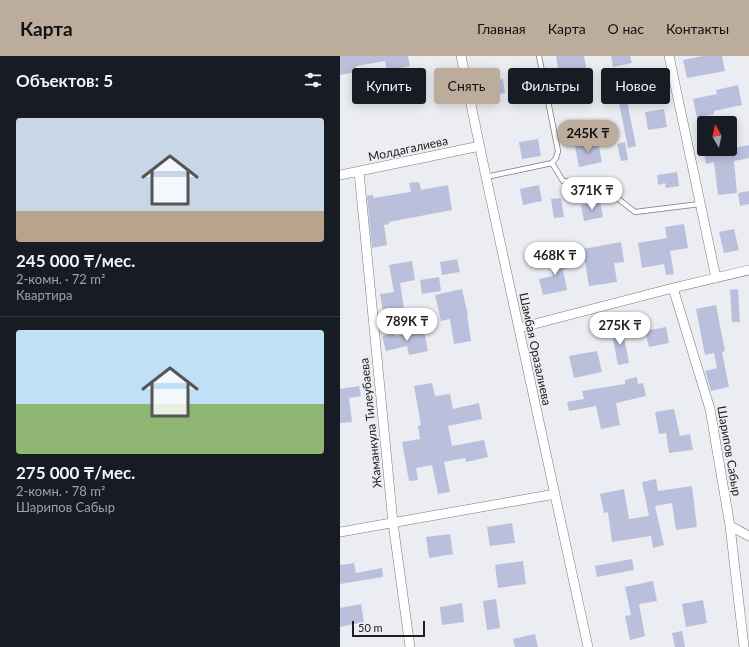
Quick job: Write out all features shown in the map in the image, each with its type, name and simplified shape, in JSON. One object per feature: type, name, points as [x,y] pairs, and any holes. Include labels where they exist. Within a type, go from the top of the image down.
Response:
[{"type":"street","name":"Шамбая Оразалиева","points":[[460,56],[588,647]]},
{"type":"street","points":[[670,56],[716,278]]},
{"type":"street","name":"Молдагалиева","points":[[340,175],[480,146]]},
{"type":"street","name":"Жаманкула Тилеубаева","points":[[359,172],[393,523],[410,647]]},
{"type":"street","points":[[519,328],[749,270]]},
{"type":"street","name":"Шарипов Сабыр","points":[[673,288],[710,409],[746,631],[744,647]]},
{"type":"street","points":[[340,532],[555,494]]},
{"type":"street","points":[[730,526],[749,536]]},
{"type":"lane","points":[[486,177],[552,163],[556,158],[558,151],[539,56]]},
{"type":"lane","points":[[552,163],[563,181],[602,186],[635,212],[700,204]]},
{"type":"building","points":[[340,56],[408,56],[410,66],[401,68],[386,68],[385,61],[356,66],[356,68],[352,68],[352,73],[340,75]]},
{"type":"building","points":[[556,56],[584,56],[586,68],[558,68]]},
{"type":"building","points":[[611,56],[630,56],[632,63],[613,67]]},
{"type":"building","points":[[703,56],[722,56],[725,71],[687,78],[683,60]]},
{"type":"building","points":[[503,79],[505,93],[500,94],[500,80]]},
{"type":"building","points":[[738,85],[742,105],[714,111],[714,114],[697,116],[697,118],[693,99],[717,94],[716,90]]},
{"type":"building","points":[[619,104],[628,104],[636,146],[628,148]]},
{"type":"building","points":[[664,109],[667,127],[648,130],[645,112]]},
{"type":"building","points":[[538,139],[541,156],[522,159],[519,142]]},
{"type":"building","points":[[598,142],[602,162],[579,167],[575,146]]},
{"type":"building","points":[[625,142],[628,160],[621,161],[617,144]]},
{"type":"building","points":[[749,145],[749,158],[734,161],[737,193],[718,195],[714,162],[706,164],[704,156],[737,156],[737,148]]},
{"type":"building","points":[[677,172],[679,186],[666,188],[665,183],[658,185],[657,175]]},
{"type":"building","points":[[419,182],[421,190],[448,185],[452,210],[389,222],[389,224],[384,225],[387,245],[372,248],[367,196],[373,195],[373,198],[411,192],[409,183]]},
{"type":"building","points":[[539,185],[542,201],[523,205],[520,189]]},
{"type":"building","points":[[749,191],[749,204],[740,206],[738,193]]},
{"type":"building","points":[[561,198],[564,217],[554,218],[551,199]]},
{"type":"building","points":[[600,201],[603,217],[584,221],[581,205]]},
{"type":"building","points":[[684,224],[688,248],[670,251],[674,274],[666,275],[664,264],[642,268],[638,243],[667,238],[665,227]]},
{"type":"building","points":[[734,229],[739,250],[724,253],[719,232]]},
{"type":"building","points":[[621,242],[624,262],[614,263],[617,282],[589,286],[583,249]]},
{"type":"building","points":[[561,252],[566,269],[563,270],[567,290],[543,295],[539,279],[553,276],[548,255]]},
{"type":"building","points":[[457,259],[460,272],[442,275],[440,262]]},
{"type":"building","points":[[412,261],[415,280],[400,283],[405,314],[384,317],[380,294],[394,292],[389,265]]},
{"type":"building","points":[[439,277],[441,291],[422,294],[420,280]]},
{"type":"building","points":[[462,289],[468,315],[471,341],[454,344],[450,319],[441,321],[435,295]]},
{"type":"building","points":[[738,289],[740,322],[732,322],[730,290]]},
{"type":"building","points":[[716,305],[725,351],[722,352],[729,387],[711,391],[705,371],[717,368],[714,353],[705,355],[696,309]]},
{"type":"building","points":[[622,326],[629,363],[618,365],[611,329]]},
{"type":"building","points":[[666,327],[669,343],[649,347],[645,331]]},
{"type":"building","points":[[424,330],[428,351],[409,355],[407,346],[386,351],[382,336],[395,333],[395,336]]},
{"type":"building","points":[[597,351],[602,372],[574,378],[569,356]]},
{"type":"building","points":[[637,377],[638,384],[643,383],[646,396],[616,403],[620,425],[601,429],[596,406],[569,411],[567,402],[584,399],[582,391],[625,384],[625,380]]},
{"type":"building","points":[[432,383],[435,396],[450,394],[453,409],[479,403],[482,419],[448,426],[452,446],[484,440],[488,457],[466,462],[465,458],[444,462],[450,492],[438,494],[432,465],[416,468],[418,480],[409,481],[402,442],[420,439],[418,426],[421,425],[414,386]]},
{"type":"building","points":[[359,386],[361,396],[349,398],[352,422],[340,423],[340,389]]},
{"type":"building","points":[[674,409],[680,436],[690,434],[693,450],[669,453],[666,433],[659,434],[655,412]]},
{"type":"building","points":[[656,479],[658,491],[692,486],[697,527],[676,530],[672,503],[655,506],[664,545],[653,548],[651,536],[612,542],[608,512],[604,513],[600,494],[624,489],[629,519],[649,516],[642,482]]},
{"type":"building","points":[[512,523],[515,543],[490,546],[487,527]]},
{"type":"building","points":[[450,534],[453,554],[429,558],[426,537]]},
{"type":"building","points":[[632,559],[634,570],[597,577],[595,566]]},
{"type":"building","points":[[523,561],[526,584],[498,588],[495,565]]},
{"type":"building","points":[[354,563],[356,573],[382,568],[383,577],[340,584],[340,565]]},
{"type":"building","points":[[653,581],[657,601],[639,604],[645,636],[630,640],[625,616],[631,615],[625,587]]},
{"type":"building","points":[[496,599],[500,628],[487,630],[483,601]]},
{"type":"building","points":[[703,600],[707,623],[686,627],[682,604]]},
{"type":"building","points":[[462,603],[464,622],[442,625],[440,607]]},
{"type":"building","points":[[361,604],[364,622],[340,627],[340,608]]},
{"type":"building","points":[[682,631],[685,647],[675,647],[672,633]]},
{"type":"building","points":[[535,634],[538,647],[515,647],[513,639]]}]
